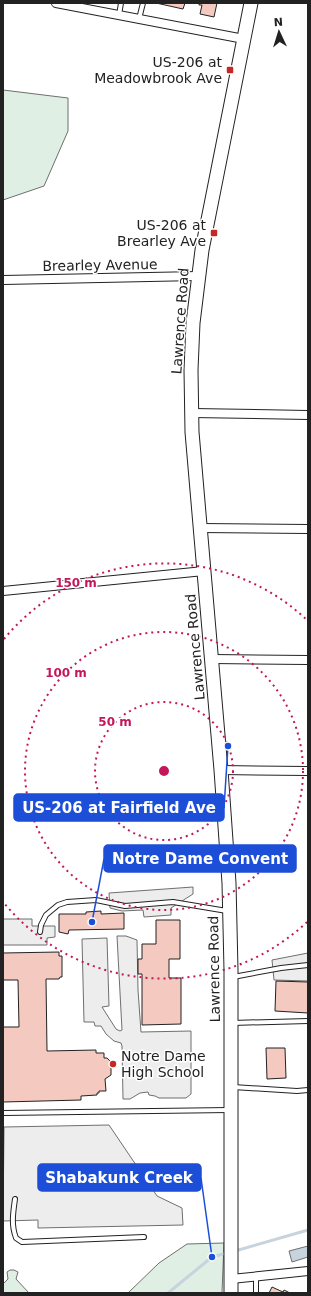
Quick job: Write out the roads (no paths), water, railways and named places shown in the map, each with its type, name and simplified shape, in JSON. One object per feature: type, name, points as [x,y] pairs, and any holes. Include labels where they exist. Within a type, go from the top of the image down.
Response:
[{"type":"main road","name":"Lawrence Road","points":[[231,1293],[230,911],[221,770],[200,528],[192,413],[192,357],[198,276],[202,250],[251,3]]},
{"type":"street","points":[[56,3],[244,39]]},
{"type":"street","name":"Brearley Avenue","points":[[3,280],[198,276]]},
{"type":"street","points":[[192,413],[308,415]]},
{"type":"street","points":[[200,528],[308,529]]},
{"type":"street","points":[[3,591],[204,570]]},
{"type":"street","points":[[212,659],[308,660]]},
{"type":"street","points":[[221,770],[308,771]]},
{"type":"street","points":[[231,1279],[308,1271]]},
{"type":"lane","points":[[119,15],[121,3]]},
{"type":"lane","points":[[139,19],[143,3]]},
{"type":"lane","points":[[40,932],[41,925],[46,915],[58,904],[67,902],[96,900],[125,906],[173,902],[230,911]]},
{"type":"lane","points":[[231,977],[308,965]]},
{"type":"lane","points":[[231,1023],[308,1021]]},
{"type":"lane","points":[[231,1087],[296,1091],[308,1090]]},
{"type":"lane","points":[[3,1113],[231,1110]]},
{"type":"lane","points":[[15,1200],[13,1231],[16,1238],[22,1242],[144,1237]]},
{"type":"lane","points":[[256,1277],[256,1293]]},
{"type":"waterway","points":[[235,1251],[308,1230]]},
{"type":"waterway","points":[[168,1293],[212,1257],[227,1253]]},
{"type":"place","name":"US-206 at Meadowbrook Ave","points":[[230,70]]},
{"type":"place","name":"US-206 at Brearley Ave","points":[[214,233]]},
{"type":"place","name":"US-206 at Fairfield Ave","points":[[228,746]]},
{"type":"place","name":"Notre Dame Convent","points":[[92,922]]},
{"type":"place","name":"Notre Dame High School","points":[[113,1064]]},
{"type":"place","name":"Shabakunk Creek","points":[[212,1257]]}]
